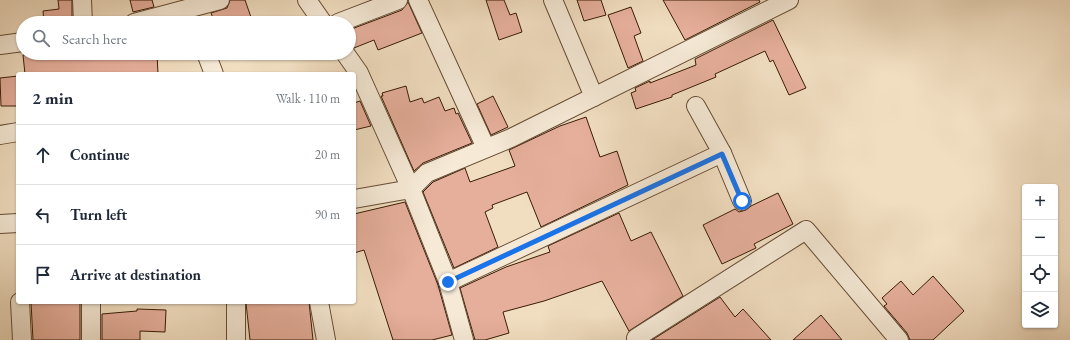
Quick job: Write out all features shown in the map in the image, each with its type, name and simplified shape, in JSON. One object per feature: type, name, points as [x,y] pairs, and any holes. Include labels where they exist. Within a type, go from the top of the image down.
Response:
[{"type":"street","points":[[82,0],[83,16]]},
{"type":"street","points":[[192,16],[220,0]]},
{"type":"street","points":[[307,0],[318,16]]},
{"type":"street","points":[[356,16],[398,0]]},
{"type":"street","points":[[418,0],[486,148]]},
{"type":"street","points":[[553,0],[594,97]]},
{"type":"street","points":[[356,200],[411,189],[427,173],[486,148],[594,97],[789,0]]},
{"type":"street","points":[[0,45],[16,43]]},
{"type":"street","points":[[209,60],[213,72]]},
{"type":"street","points":[[350,60],[359,73],[411,189],[448,282],[464,340]]},
{"type":"street","points":[[696,106],[722,154],[742,201]]},
{"type":"street","points":[[0,134],[16,132]]},
{"type":"street","points":[[448,282],[722,154]]},
{"type":"street","points":[[0,224],[16,223]]},
{"type":"street","points":[[636,338],[806,230],[899,340]]},
{"type":"street","points":[[20,304],[22,340]]},
{"type":"street","points":[[90,304],[91,340]]},
{"type":"street","points":[[236,304],[236,340]]},
{"type":"street","points":[[319,304],[326,340]]},
{"type":"building","points":[[58,0],[72,0],[72,16],[43,16],[43,11],[59,9]]},
{"type":"building","points":[[130,0],[152,0],[154,7],[133,12]]},
{"type":"building","points":[[230,0],[245,0],[251,16],[212,16],[211,13],[227,8]]},
{"type":"building","points":[[486,0],[504,0],[510,15],[516,13],[522,32],[499,40]]},
{"type":"building","points":[[577,0],[601,0],[606,15],[584,21]]},
{"type":"building","points":[[663,0],[759,0],[760,2],[685,40]]},
{"type":"building","points":[[408,2],[422,33],[378,50],[374,40],[356,47],[356,27],[402,10]]},
{"type":"building","points":[[631,7],[641,33],[634,36],[643,61],[628,68],[608,15]]},
{"type":"building","points":[[773,20],[806,88],[789,95],[773,60],[770,62],[765,51],[715,74],[716,77],[672,95],[672,97],[636,109],[631,93],[636,91],[635,88],[650,81],[650,83],[696,65],[695,59]]},
{"type":"building","points":[[24,60],[157,60],[158,72],[25,72]]},
{"type":"building","points":[[16,76],[16,106],[1,106],[0,78]]},
{"type":"building","points":[[406,86],[410,102],[422,98],[424,103],[439,97],[445,111],[454,108],[456,114],[458,113],[472,143],[423,163],[414,171],[381,96],[383,96],[382,93]]},
{"type":"building","points":[[493,96],[508,127],[491,135],[477,104]]},
{"type":"building","points":[[360,101],[371,126],[356,130],[356,102]]},
{"type":"building","points":[[586,117],[600,157],[617,151],[628,185],[541,227],[527,192],[492,205],[493,208],[485,212],[498,247],[454,268],[423,192],[433,182],[465,168],[470,182],[515,166],[509,150],[560,126]]},
{"type":"building","points":[[778,193],[793,224],[754,244],[756,248],[722,264],[703,225],[735,209],[739,212],[746,210]]},
{"type":"building","points":[[405,202],[438,285],[452,335],[432,340],[393,340],[364,250],[356,252],[356,214]]},
{"type":"building","points":[[619,213],[631,241],[651,232],[683,296],[629,331],[602,281],[544,301],[503,312],[509,333],[485,340],[475,340],[460,288],[506,267],[550,252],[548,246]]},
{"type":"building","points":[[933,276],[964,311],[933,340],[910,340],[907,333],[884,306],[887,304],[882,298],[901,281],[913,295]]},
{"type":"building","points":[[720,297],[735,317],[743,309],[771,340],[652,340]]},
{"type":"building","points":[[31,304],[80,304],[80,340],[33,340]]},
{"type":"building","points":[[246,304],[309,304],[313,340],[250,340]]},
{"type":"building","points":[[137,309],[166,310],[165,332],[140,331],[140,340],[102,340],[102,314],[137,311]]},
{"type":"building","points":[[821,315],[842,340],[793,340]]},
{"type":"route","points":[[448,282],[722,154],[742,201]]}]
